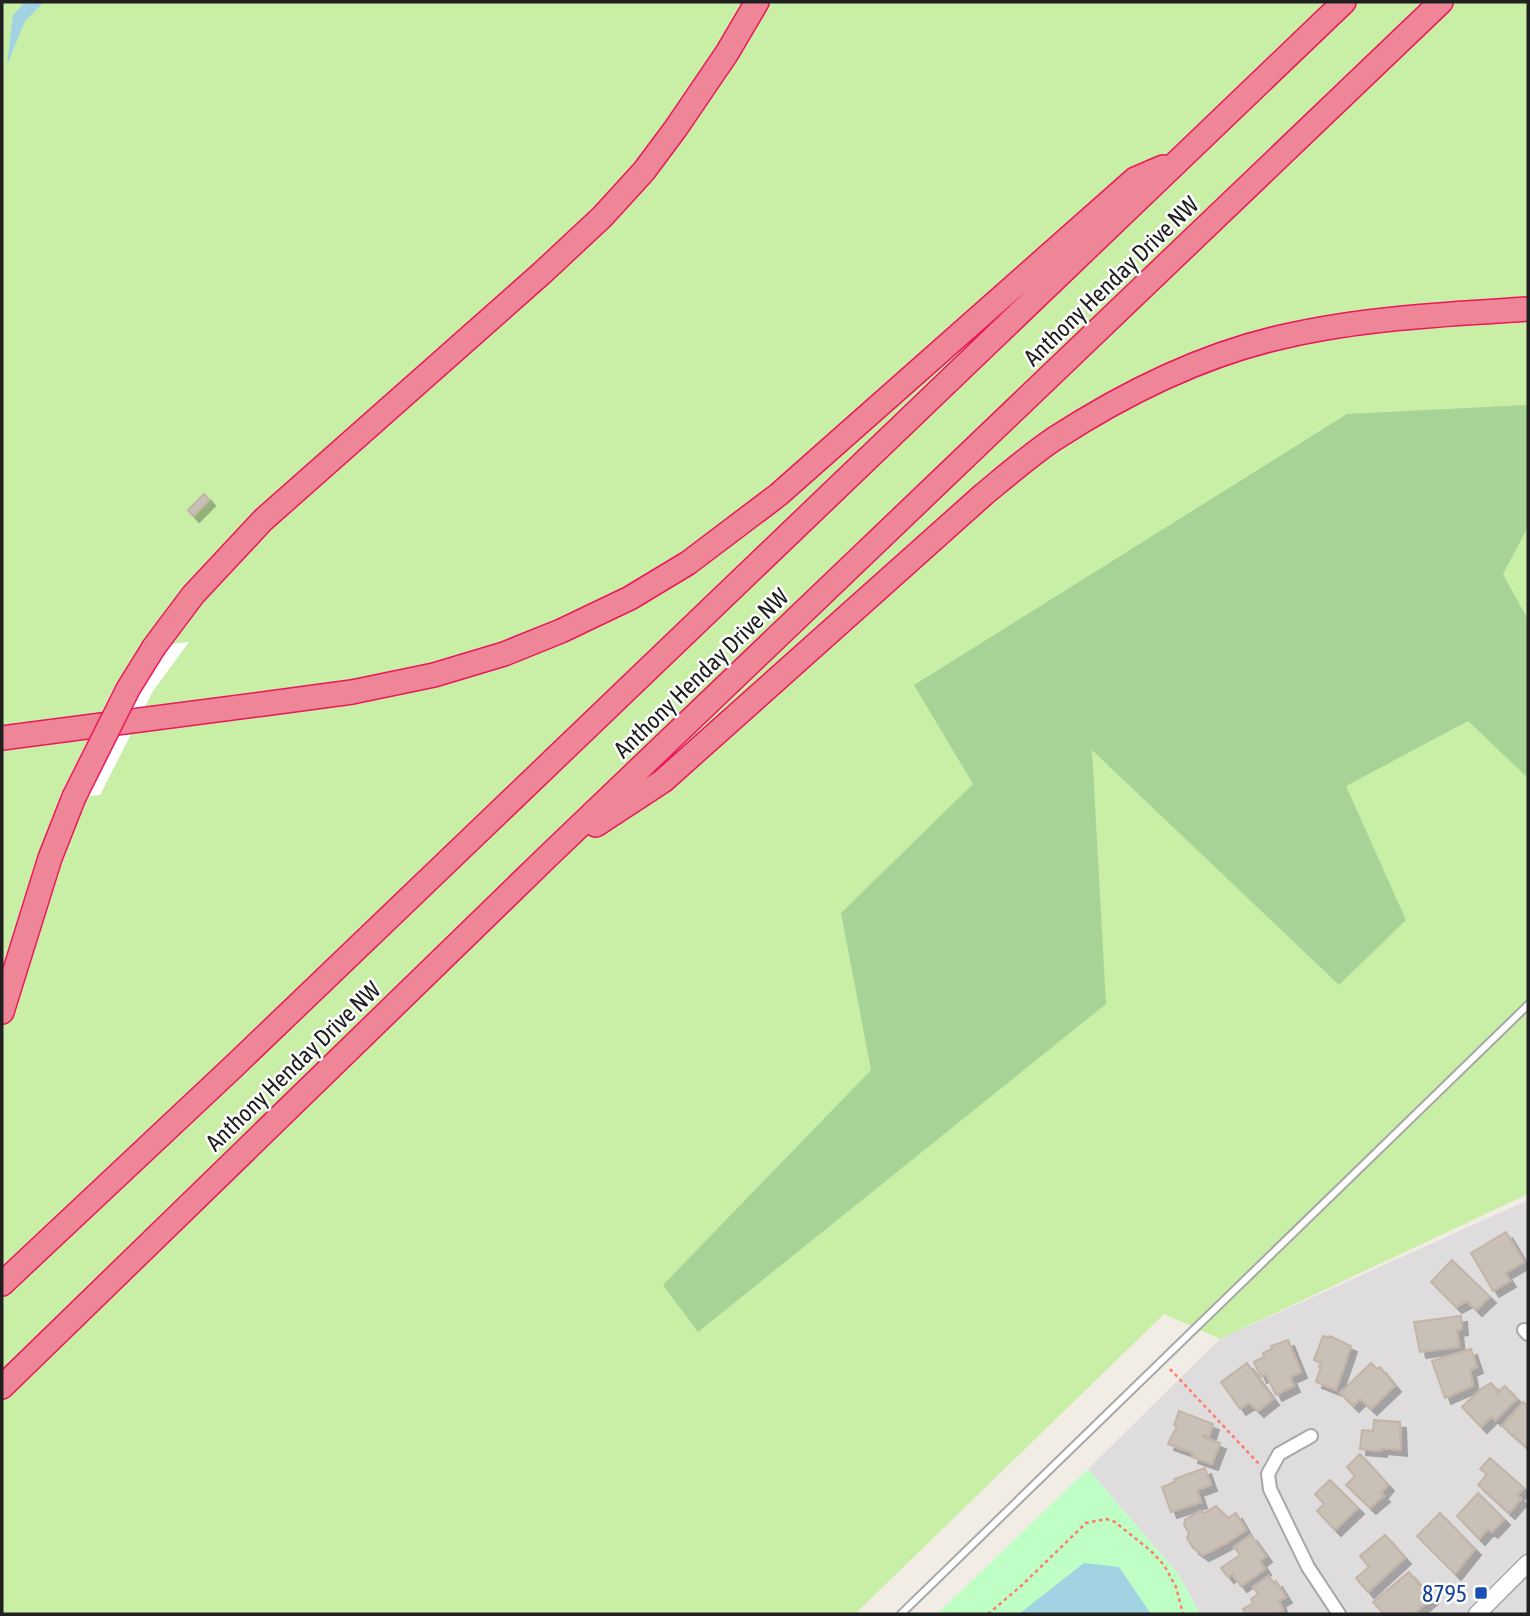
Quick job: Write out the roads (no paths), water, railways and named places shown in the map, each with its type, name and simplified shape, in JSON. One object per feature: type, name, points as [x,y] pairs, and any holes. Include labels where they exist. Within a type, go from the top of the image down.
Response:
[{"type":"highway","name":"Anthony Henday Drive NW","points":[[2,1284],[242,1058],[1344,2]]},
{"type":"highway","name":"Anthony Henday Drive NW","points":[[2,1387],[544,860],[1441,2]]},
{"type":"highway","points":[[2,1012],[50,858],[75,797],[128,689],[154,647],[194,595],[262,520],[542,273],[611,208],[644,171],[676,128],[727,53],[754,6]]},
{"type":"highway","points":[[2,738],[263,705],[352,692],[434,675],[504,654],[561,631],[630,598],[688,563],[778,495],[1135,179],[1179,160]]},
{"type":"highway","points":[[544,860],[663,781],[1018,466],[1053,440],[1135,391],[1204,361],[1285,336],[1353,324],[1528,309]]},
{"type":"street","points":[[1311,1436],[1279,1454],[1268,1474],[1269,1489],[1308,1567],[1339,1614]]},
{"type":"street","points":[[1477,1614],[1526,1572]]},
{"type":"lane","points":[[901,1614],[1528,1005]]},
{"type":"water","points":[[25,2],[44,2],[25,21],[7,65],[13,15]]},
{"type":"water","points":[[1084,1563],[1119,1567],[1151,1614],[1019,1614]]},
{"type":"place","name":"8795","points":[[1481,1593]]}]
